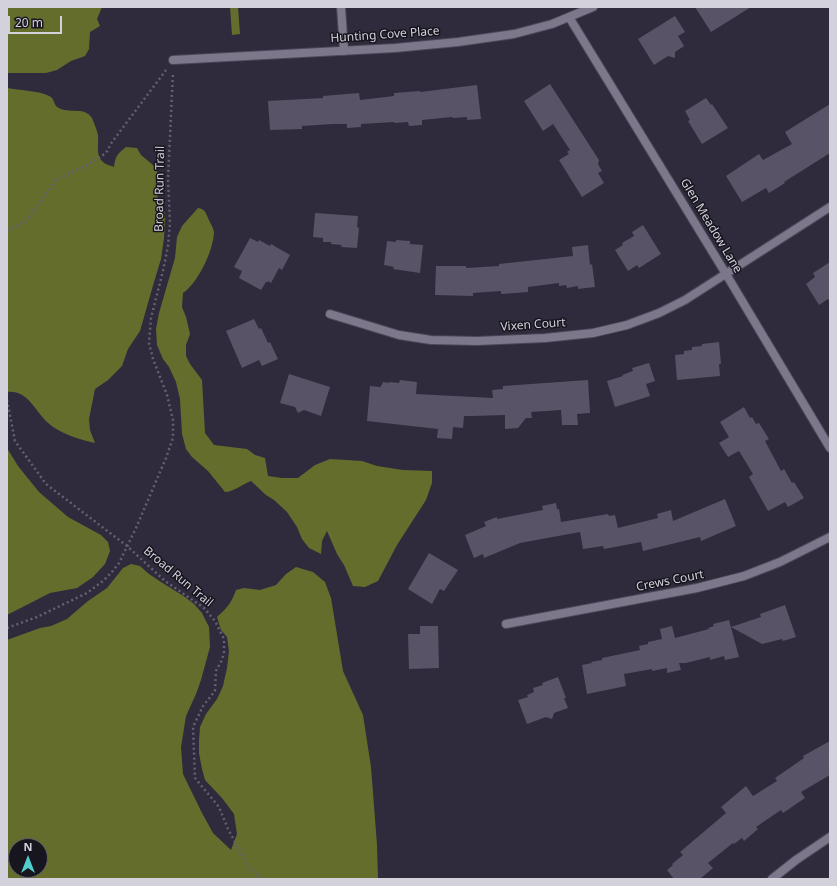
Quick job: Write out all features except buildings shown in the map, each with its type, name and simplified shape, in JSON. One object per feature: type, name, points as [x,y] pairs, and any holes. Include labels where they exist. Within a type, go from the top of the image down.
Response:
[{"type":"street","points":[[341,7],[344,51]]},
{"type":"street","name":"Hunting Cove Place","points":[[174,60],[395,48],[465,41],[514,34],[552,24],[593,7]]},
{"type":"street","name":"Glen Meadow Lane","points":[[569,17],[830,448]]},
{"type":"street","name":"Vixen Court","points":[[330,314],[399,335],[431,340],[477,341],[545,338],[593,333],[627,325],[660,313],[685,300],[830,207]]},
{"type":"street","name":"Crews Court","points":[[506,624],[697,588],[744,576],[780,562],[830,537]]},
{"type":"street","points":[[772,879],[796,860],[830,837]]},
{"type":"path","points":[[7,231],[26,221],[58,179],[88,165],[106,153],[112,142],[174,60]]},
{"type":"path","name":"Broad Run Trail","points":[[7,628],[56,608],[87,593],[111,573],[127,546],[151,495],[173,438],[173,420],[167,395],[153,359],[149,343],[151,318],[163,271],[170,223],[168,179],[174,60]]},
{"type":"path","name":"Broad Run Trail","points":[[7,400],[15,441],[46,484],[127,546],[165,581],[204,608],[215,621],[224,639],[224,652],[222,660],[216,671],[215,691],[203,706],[193,727],[195,778],[220,807],[228,829],[248,866],[261,879]]},
{"type":"green space","points":[[7,7],[102,7],[97,19],[100,26],[90,32],[89,49],[85,56],[71,61],[57,70],[46,73],[7,73]]},
{"type":"green space","points":[[230,7],[238,7],[240,34],[232,35]]},
{"type":"green space","points":[[7,88],[44,94],[52,98],[56,106],[59,108],[65,110],[82,111],[86,113],[92,118],[96,129],[98,135],[98,153],[103,162],[114,167],[118,154],[126,147],[137,148],[141,155],[153,165],[160,177],[161,185],[157,196],[163,202],[165,217],[161,259],[140,331],[128,349],[122,366],[108,380],[95,389],[89,419],[90,430],[95,443],[63,433],[47,422],[25,397],[14,392],[7,392]]},
{"type":"green space","points":[[198,208],[205,212],[213,227],[213,240],[204,266],[194,282],[183,293],[182,307],[190,334],[186,345],[186,356],[202,380],[205,433],[214,445],[247,449],[255,455],[265,458],[268,476],[282,478],[298,478],[315,465],[330,459],[362,461],[377,466],[403,470],[432,471],[432,483],[426,500],[397,545],[378,581],[365,587],[353,586],[327,531],[322,541],[321,554],[309,548],[302,539],[297,527],[287,512],[251,481],[225,492],[208,471],[192,457],[186,449],[182,434],[180,399],[176,382],[157,345],[156,329],[159,313],[175,258],[177,237],[182,226]]},
{"type":"green space","points":[[7,448],[18,466],[39,492],[68,517],[101,535],[108,542],[110,551],[105,564],[93,577],[77,588],[50,593],[7,615]]},
{"type":"green space","points":[[131,564],[140,566],[149,574],[194,604],[202,613],[209,627],[210,647],[201,680],[186,716],[181,747],[183,774],[213,833],[231,850],[237,834],[234,814],[222,798],[205,780],[199,753],[200,727],[223,686],[227,668],[229,651],[227,637],[221,630],[217,617],[229,605],[236,590],[244,588],[260,590],[276,585],[286,574],[296,567],[313,572],[325,582],[331,598],[343,671],[363,715],[371,767],[378,879],[7,879],[7,640],[40,628],[51,626],[67,619],[88,601],[107,588],[123,568]]}]
